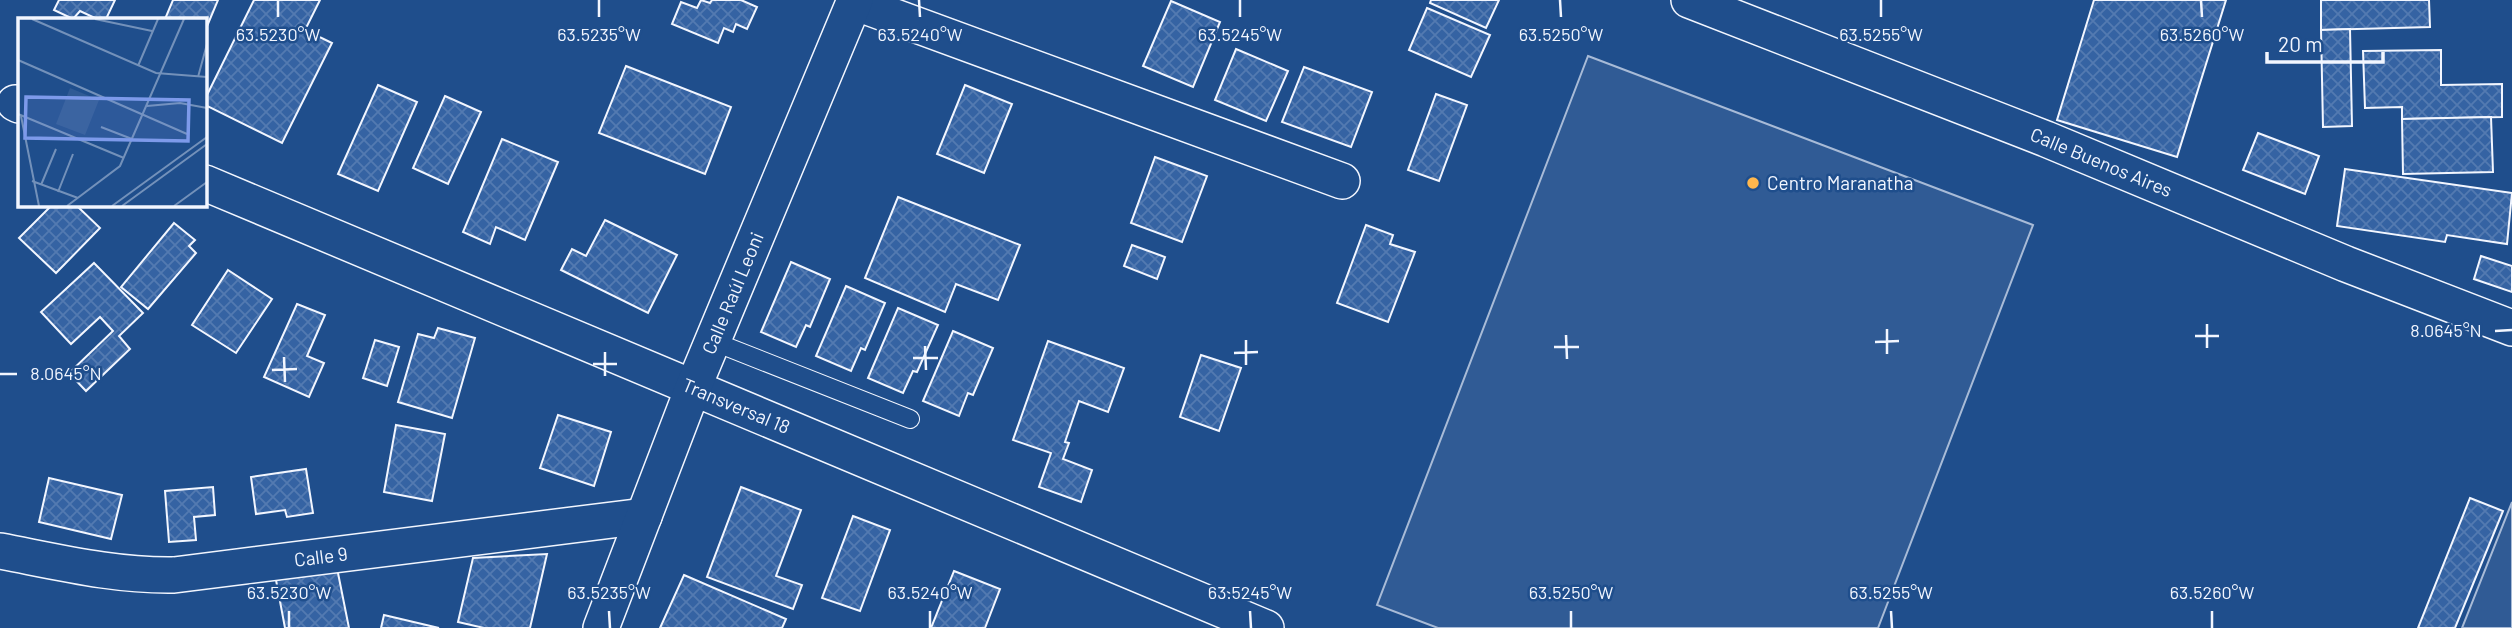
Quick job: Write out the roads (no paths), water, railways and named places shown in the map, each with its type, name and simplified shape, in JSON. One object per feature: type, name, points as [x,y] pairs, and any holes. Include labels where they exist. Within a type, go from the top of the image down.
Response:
[{"type":"street","name":"Calle Buenos Aires","points":[[1689,0],[2046,139],[2359,269],[2512,328]]},
{"type":"street","points":[[854,1],[1342,181]]},
{"type":"street","name":"Calle Raúl Leoni","points":[[601,628],[693,388],[854,1]]},
{"type":"street","name":"Transversal 18","points":[[206,183],[1266,628]]},
{"type":"street","name":"Calle 9","points":[[0,551],[101,571],[141,576],[174,575],[644,516]]},
{"type":"lane","points":[[712,341],[910,419]]},
{"type":"place","name":"Centro Maranatha","points":[[1753,183]]}]
